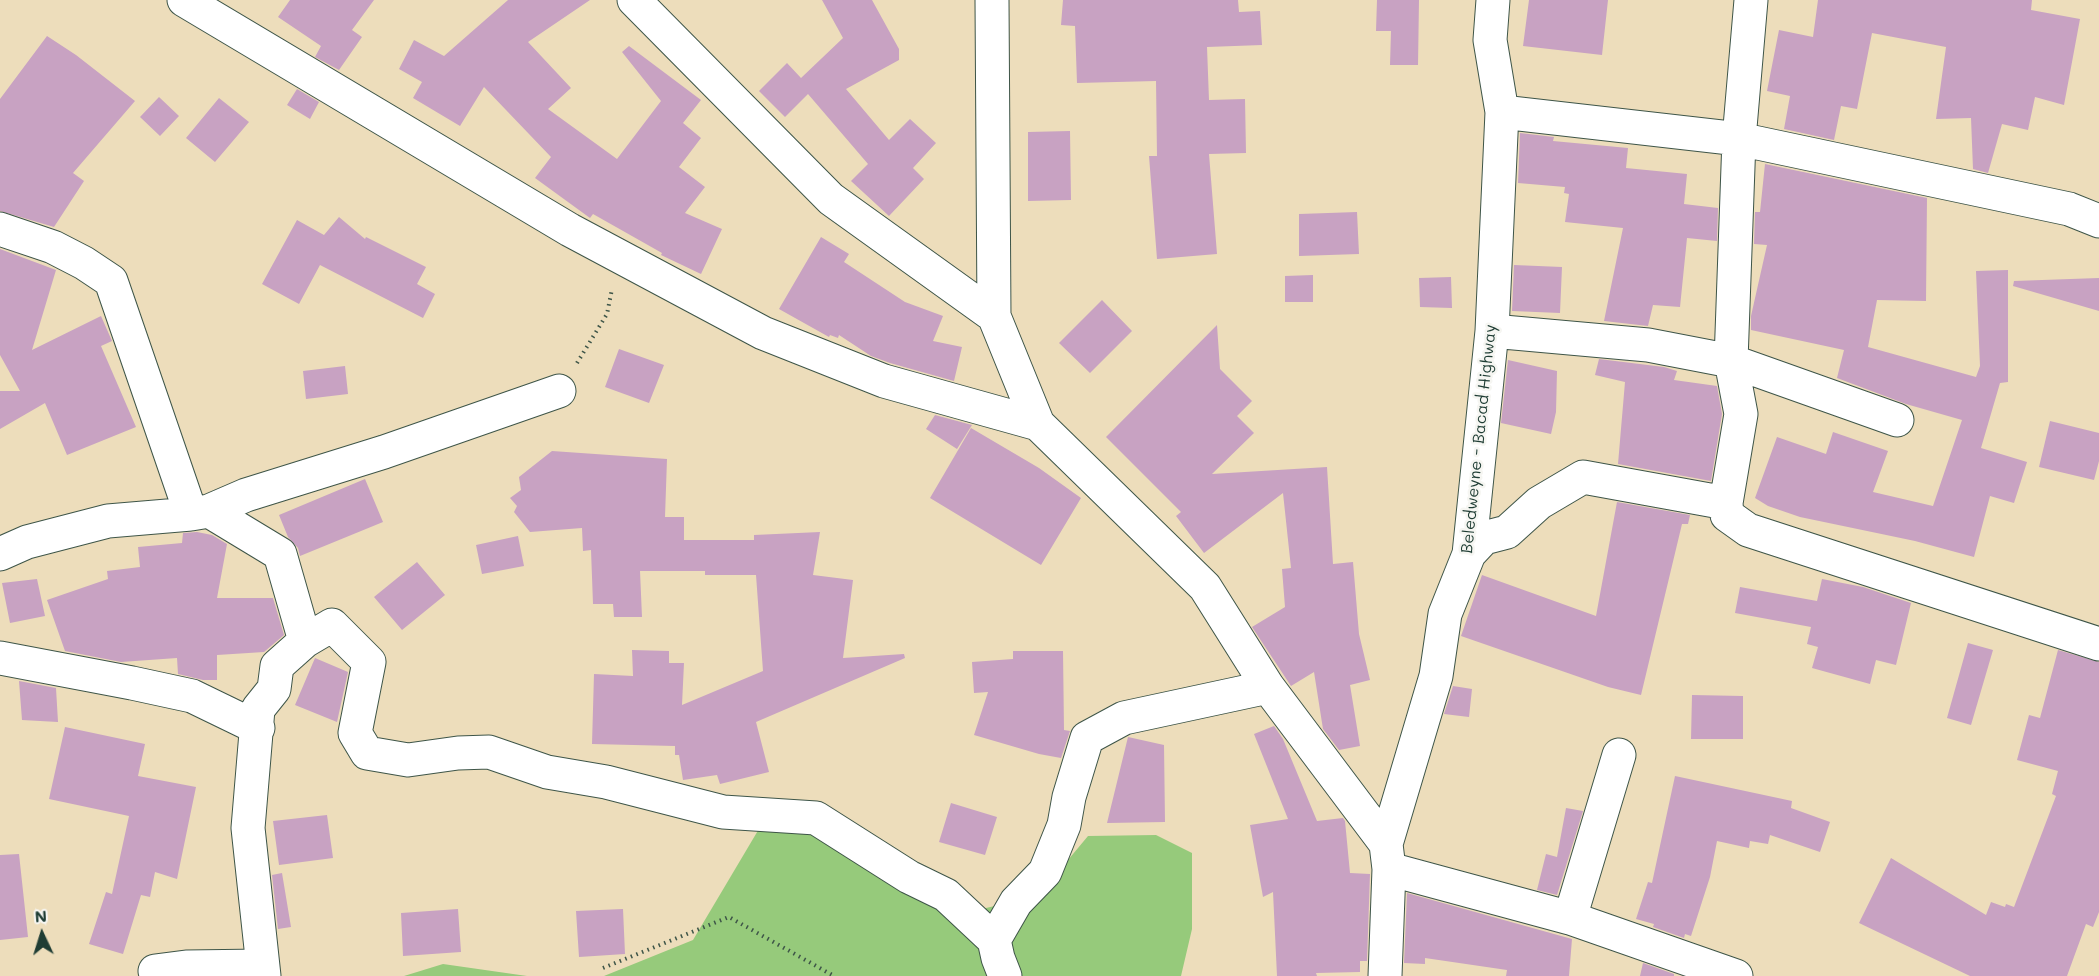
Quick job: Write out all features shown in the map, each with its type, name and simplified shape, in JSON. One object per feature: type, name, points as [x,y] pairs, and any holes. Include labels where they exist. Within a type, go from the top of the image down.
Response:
[{"type":"street","points":[[184,0],[570,230],[763,333],[884,381],[1038,424]]},
{"type":"street","points":[[634,0],[831,199],[994,316]]},
{"type":"street","points":[[992,0],[994,316],[1038,424],[1205,587],[1268,687],[1388,857],[1732,975]]},
{"type":"street","name":"Beledweyne - Bacad Highway","points":[[1385,976],[1388,857],[1436,676],[1445,614],[1469,554],[1492,331],[1502,112],[1491,40],[1493,0]]},
{"type":"street","points":[[1751,0],[1739,139],[1731,361],[1741,414],[1726,503],[1727,515],[1748,530],[2099,644]]},
{"type":"street","points":[[1502,112],[1739,139],[2069,209],[2099,221]]},
{"type":"street","points":[[0,229],[53,247],[84,263],[111,281],[200,513],[280,554],[305,641]]},
{"type":"street","points":[[1492,331],[1648,345],[1731,361],[1897,420]]},
{"type":"street","points":[[0,554],[27,542],[108,521],[200,513],[246,495],[384,452],[559,391]]},
{"type":"street","points":[[1469,554],[1484,538],[1507,532],[1539,503],[1583,477],[1726,503]]},
{"type":"street","points":[[155,971],[186,967],[263,971],[248,828],[258,709],[274,689],[278,666],[305,641],[332,625],[369,662],[355,733],[367,753],[408,760],[458,753],[489,752],[547,772],[606,782],[723,812],[816,818],[909,877],[946,895],[994,940],[1005,976]]},
{"type":"street","points":[[0,658],[192,696],[258,729]]},
{"type":"street","points":[[994,940],[1016,902],[1045,872],[1064,825],[1069,797],[1087,738],[1124,718],[1268,687]]},
{"type":"street","points":[[1570,918],[1619,755]]},
{"type":"path","points":[[559,391],[607,314]]},
{"type":"path","points":[[603,968],[729,916],[834,976]]},
{"type":"green space","points":[[769,812],[960,914],[1038,896],[1088,836],[1156,835],[1192,853],[1192,929],[1181,976],[604,976],[693,940]]},
{"type":"green space","points":[[443,964],[527,976],[404,976]]},
{"type":"building","points":[[290,0],[374,0],[352,30],[362,37],[339,70],[315,57],[321,46],[278,17]]},
{"type":"building","points":[[508,0],[590,0],[528,42],[571,88],[548,109],[617,159],[661,101],[622,52],[629,46],[701,100],[683,123],[701,138],[679,167],[705,187],[685,213],[722,229],[701,274],[661,255],[662,253],[593,214],[590,218],[535,178],[551,157],[484,87],[460,126],[413,98],[422,82],[399,69],[414,40],[444,56]]},
{"type":"building","points":[[822,0],[872,0],[899,49],[899,60],[846,89],[889,140],[910,119],[936,143],[913,168],[924,179],[889,216],[851,181],[868,164],[808,94],[785,117],[759,91],[787,63],[801,78],[843,38]]},
{"type":"building","points":[[1063,0],[1238,0],[1239,12],[1260,11],[1262,45],[1207,47],[1209,100],[1245,99],[1246,153],[1209,154],[1217,254],[1157,259],[1149,156],[1157,156],[1156,81],[1077,83],[1075,26],[1061,25]]},
{"type":"building","points":[[1377,0],[1419,0],[1418,65],[1390,65],[1391,31],[1376,31]]},
{"type":"building","points":[[1529,0],[1608,0],[1602,55],[1523,46]]},
{"type":"building","points":[[1818,0],[2032,0],[2031,10],[2080,19],[2064,105],[2035,97],[2028,130],[2002,124],[1988,173],[1973,169],[1971,118],[1936,119],[1946,47],[1872,33],[1857,109],[1841,106],[1834,140],[1784,129],[1790,96],[1767,91],[1779,30],[1813,37]]},
{"type":"building","points":[[47,36],[76,55],[135,101],[73,173],[84,181],[54,227],[0,211],[0,99]]},
{"type":"building","points":[[297,89],[319,102],[310,119],[287,105]]},
{"type":"building","points":[[159,97],[179,116],[160,136],[140,117]]},
{"type":"building","points":[[219,98],[249,122],[215,162],[186,138]]},
{"type":"building","points":[[1070,131],[1071,200],[1028,201],[1028,132]]},
{"type":"building","points":[[1520,133],[1554,137],[1553,141],[1628,148],[1626,168],[1687,174],[1684,204],[1718,208],[1717,241],[1687,238],[1680,307],[1653,305],[1648,326],[1604,321],[1623,228],[1565,222],[1569,194],[1564,193],[1565,187],[1518,183]]},
{"type":"building","points":[[1765,164],[1927,198],[1926,301],[1877,300],[1868,347],[1976,377],[1980,366],[1976,271],[2008,270],[2008,382],[2000,383],[1981,448],[2027,462],[2014,503],[1990,496],[1974,557],[1915,541],[1800,517],[1768,506],[1755,498],[1777,437],[1826,454],[1833,432],[1888,451],[1873,492],[1933,506],[1962,420],[1906,404],[1837,378],[1844,350],[1751,330],[1751,316],[1767,245],[1754,244],[1755,212],[1760,212]]},
{"type":"building","points":[[1357,212],[1359,254],[1299,256],[1299,214]]},
{"type":"building","points":[[339,217],[365,239],[366,237],[426,267],[417,284],[435,294],[423,318],[320,265],[299,304],[262,284],[297,220],[324,235]]},
{"type":"building","points":[[821,237],[849,254],[844,262],[905,302],[943,316],[933,341],[962,347],[954,381],[871,356],[839,335],[838,338],[830,335],[829,337],[779,309]]},
{"type":"building","points":[[0,249],[56,270],[32,350],[101,316],[112,341],[101,346],[136,427],[67,455],[45,403],[0,429],[0,391],[20,391],[0,355]]},
{"type":"building","points":[[1514,265],[1562,267],[1560,313],[1512,311]]},
{"type":"building","points":[[1313,275],[1313,302],[1285,302],[1285,276]]},
{"type":"building","points":[[1451,277],[1452,308],[1420,307],[1419,278]]},
{"type":"building","points":[[2099,278],[2099,311],[2013,286],[2014,281]]},
{"type":"building","points":[[1102,300],[1132,331],[1090,373],[1059,343]]},
{"type":"building","points":[[1217,325],[1220,369],[1252,401],[1237,416],[1254,433],[1212,474],[1327,467],[1333,564],[1353,562],[1359,634],[1370,680],[1350,685],[1360,746],[1339,750],[1323,729],[1314,672],[1291,686],[1252,627],[1285,607],[1282,569],[1291,568],[1283,493],[1204,553],[1176,516],[1181,512],[1106,437]]},
{"type":"building","points":[[619,349],[664,365],[649,403],[605,387]]},
{"type":"building","points":[[1599,359],[1664,367],[1677,371],[1674,380],[1717,386],[1722,414],[1711,481],[1618,464],[1625,382],[1595,375]]},
{"type":"building","points":[[1508,360],[1557,371],[1556,412],[1551,434],[1501,423]]},
{"type":"building","points":[[345,366],[348,394],[306,399],[303,371]]},
{"type":"building","points":[[935,415],[972,425],[957,449],[926,429]]},
{"type":"building","points":[[2050,421],[2099,433],[2099,461],[2094,480],[2039,467]]},
{"type":"building","points":[[971,428],[1039,468],[1081,498],[1041,565],[930,498]]},
{"type":"building","points":[[552,451],[667,459],[665,517],[684,517],[684,540],[754,540],[754,535],[820,532],[813,575],[853,580],[843,658],[904,654],[905,658],[756,722],[769,772],[720,784],[717,775],[683,780],[679,755],[675,755],[675,746],[592,744],[594,674],[633,676],[632,650],[669,651],[669,663],[684,663],[682,705],[763,671],[756,575],[705,575],[705,571],[640,571],[642,617],[614,617],[613,604],[593,604],[591,550],[583,551],[582,528],[530,532],[514,512],[517,506],[510,498],[521,490],[519,477]]},
{"type":"building","points":[[365,479],[383,522],[300,556],[298,548],[288,537],[279,515]]},
{"type":"building","points":[[1617,502],[1690,515],[1688,524],[1682,524],[1641,695],[1608,687],[1461,636],[1482,575],[1596,616]]},
{"type":"building","points":[[197,532],[212,535],[227,544],[217,598],[273,598],[284,635],[264,652],[217,655],[217,680],[203,680],[178,674],[177,658],[121,662],[65,651],[47,600],[108,579],[107,571],[140,567],[138,547],[182,543],[183,533]]},
{"type":"building","points":[[518,536],[524,566],[482,574],[476,545]]},
{"type":"building","points":[[417,562],[445,595],[402,630],[374,597]]},
{"type":"building","points":[[37,579],[45,616],[10,623],[2,583]]},
{"type":"building","points":[[1822,579],[1863,587],[1911,603],[1896,665],[1876,660],[1870,684],[1812,668],[1818,647],[1807,644],[1811,627],[1735,613],[1740,587],[1817,601]]},
{"type":"building","points":[[1968,643],[1993,650],[1971,725],[1947,718]]},
{"type":"building","points":[[2058,650],[2099,662],[2099,912],[2093,927],[2086,924],[2067,976],[1970,976],[1859,923],[1891,858],[1986,915],[1991,902],[2005,907],[2006,904],[2014,907],[2056,796],[2052,794],[2058,771],[2017,760],[2029,715],[2040,718]]},
{"type":"building","points":[[1013,651],[1063,651],[1064,730],[1070,731],[1061,758],[974,735],[988,692],[974,693],[972,662],[1013,659]]},
{"type":"building","points":[[315,658],[348,672],[337,722],[295,705]]},
{"type":"building","points":[[19,681],[56,688],[58,722],[22,720]]},
{"type":"building","points":[[1453,686],[1472,689],[1469,717],[1444,714]]},
{"type":"building","points":[[1692,695],[1743,696],[1743,739],[1691,739]]},
{"type":"building","points":[[1274,726],[1283,739],[1317,821],[1343,818],[1345,821],[1350,873],[1370,874],[1367,961],[1360,961],[1360,972],[1316,973],[1317,976],[1277,976],[1273,892],[1263,897],[1250,825],[1288,819],[1254,734]]},
{"type":"building","points":[[65,727],[145,744],[138,776],[196,787],[177,879],[155,872],[150,897],[141,895],[123,954],[89,944],[106,892],[112,894],[129,816],[49,799]]},
{"type":"building","points":[[1128,737],[1164,745],[1165,822],[1107,823]]},
{"type":"building","points":[[1675,776],[1792,801],[1791,808],[1830,822],[1820,852],[1770,835],[1768,844],[1750,841],[1749,848],[1717,841],[1710,877],[1691,936],[1685,934],[1684,938],[1653,927],[1654,924],[1636,919],[1648,882],[1652,883]]},
{"type":"building","points":[[951,803],[997,817],[985,855],[939,842]]},
{"type":"building","points":[[1566,808],[1583,811],[1557,895],[1537,890],[1546,854],[1557,857]]},
{"type":"building","points":[[327,815],[333,858],[279,865],[273,821]]},
{"type":"building","points":[[19,854],[28,937],[0,940],[0,855]]},
{"type":"building","points":[[282,873],[291,927],[278,929],[272,875]]},
{"type":"building","points":[[1407,893],[1572,939],[1569,976],[1506,976],[1507,970],[1425,958],[1425,964],[1404,963]]},
{"type":"building","points":[[458,909],[461,952],[403,956],[401,913]]},
{"type":"building","points":[[623,909],[625,954],[579,957],[576,911]]},
{"type":"building","points":[[1643,963],[1674,974],[1674,976],[1640,976]]}]
